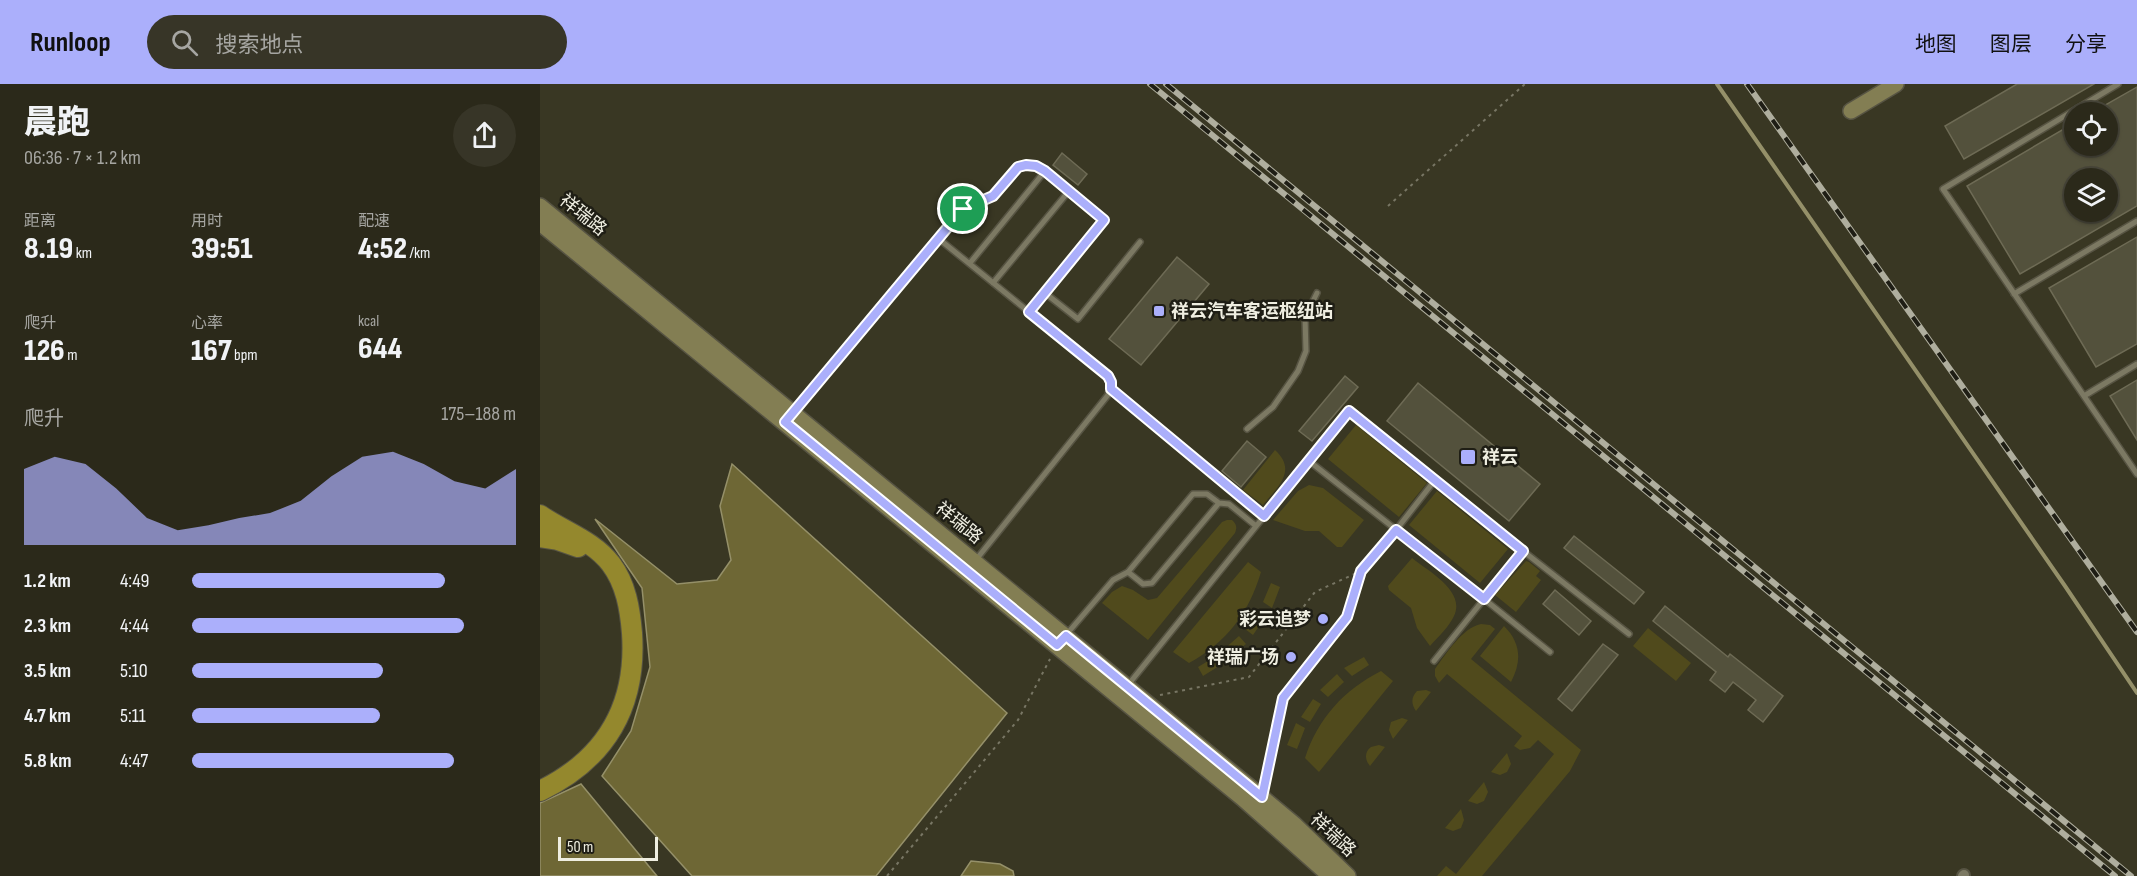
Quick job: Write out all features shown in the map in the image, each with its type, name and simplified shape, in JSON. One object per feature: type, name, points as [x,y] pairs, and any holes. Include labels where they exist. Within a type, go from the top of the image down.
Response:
[{"type":"highway","points":[[540,515],[596,549],[611,564],[623,585],[628,602],[633,641],[628,688],[611,732],[580,766],[540,791]]},
{"type":"highway","points":[[540,537],[558,540],[578,548],[590,555],[604,569],[617,596],[624,641],[620,686],[603,727],[574,760],[540,781]]},
{"type":"main road","points":[[1851,111],[1896,84]]},
{"type":"main road","name":"祥瑞路","points":[[540,206],[790,417],[1123,691],[1330,876]]},
{"type":"main road","name":"祥瑞路","points":[[540,223],[975,561],[1061,640]]},
{"type":"main road","name":"祥瑞路","points":[[1123,691],[1143,699],[1262,797],[1348,876]]},
{"type":"lane","points":[[2118,84],[1943,189],[2137,474]]},
{"type":"lane","points":[[790,417],[963,209],[993,196],[1018,167],[1026,165],[1036,166],[1045,171],[1104,220],[1029,312]]},
{"type":"lane","points":[[969,263],[1045,171]]},
{"type":"lane","points":[[993,283],[1069,191]]},
{"type":"lane","points":[[2014,294],[2137,221]]},
{"type":"lane","points":[[939,239],[1108,376],[1111,382],[1108,396],[975,561]]},
{"type":"lane","points":[[1045,292],[1078,319],[1140,242]]},
{"type":"lane","points":[[1247,429],[1274,407],[1298,371],[1306,351],[1305,317],[1317,293]]},
{"type":"lane","points":[[2084,396],[2137,364]]},
{"type":"lane","points":[[1111,389],[1264,516]]},
{"type":"lane","points":[[1123,691],[1349,411],[1629,634]]},
{"type":"lane","points":[[1309,461],[1550,652]]},
{"type":"lane","points":[[1396,530],[1435,480]]},
{"type":"lane","points":[[1061,640],[1113,580],[1128,572],[1193,494],[1207,494],[1219,503],[1233,506],[1256,526]]},
{"type":"lane","points":[[1128,572],[1143,584],[1150,585],[1219,503]]},
{"type":"lane","points":[[1434,661],[1523,551]]},
{"type":"path","points":[[1388,206],[1525,84]]},
{"type":"path","points":[[1262,797],[1283,698],[1347,617],[1361,571],[1396,530]]},
{"type":"path","points":[[1143,699],[1171,691],[1249,677],[1315,592],[1361,571]]},
{"type":"path","points":[[887,876],[1018,720],[1061,640]]},
{"type":"shaded area","points":[[1356,425],[1427,483],[1399,517],[1328,459]]},
{"type":"shaded area","points":[[1275,450],[1282,458],[1285,472],[1279,485],[1263,505],[1243,490]]},
{"type":"shaded area","points":[[732,464],[1007,713],[876,876],[692,876],[602,776],[631,731],[650,667],[642,588],[595,519],[677,584],[717,580],[731,560],[720,506]]},
{"type":"shaded area","points":[[1309,485],[1323,488],[1364,520],[1342,547],[1337,547],[1319,531],[1305,531],[1273,520],[1298,491]]},
{"type":"shaded area","points":[[1437,491],[1508,549],[1480,583],[1409,525]]},
{"type":"shaded area","points":[[1227,520],[1235,523],[1235,533],[1148,640],[1102,603],[1112,592],[1122,586],[1148,600],[1157,598],[1222,522]]},
{"type":"shaded area","points":[[1412,558],[1444,582],[1455,598],[1454,616],[1430,646],[1417,628],[1411,608],[1389,590],[1388,586]]},
{"type":"shaded area","points":[[1526,561],[1540,571],[1536,576],[1541,580],[1516,612],[1495,595]]},
{"type":"shaded area","points":[[1248,562],[1261,572],[1243,614],[1225,636],[1189,663],[1173,652]]},
{"type":"shaded area","points":[[1271,583],[1280,587],[1272,608],[1263,602]]},
{"type":"shaded area","points":[[1258,611],[1266,616],[1253,635],[1245,629]]},
{"type":"shaded area","points":[[1490,625],[1495,629],[1471,659],[1581,750],[1570,771],[1482,876],[1437,876],[1446,866],[1456,874],[1554,754],[1538,740],[1530,748],[1520,750],[1514,746],[1522,736],[1447,674],[1439,683],[1435,676],[1435,669],[1455,642],[1474,626]]},
{"type":"shaded area","points":[[1504,626],[1514,639],[1518,652],[1517,667],[1511,682],[1480,656]]},
{"type":"shaded area","points":[[1648,628],[1691,663],[1676,681],[1633,646]]},
{"type":"shaded area","points":[[1239,636],[1246,644],[1229,657],[1223,650]]},
{"type":"shaded area","points":[[1218,655],[1224,663],[1203,676],[1198,667]]},
{"type":"shaded area","points":[[1364,657],[1369,665],[1352,676],[1344,668]]},
{"type":"shaded area","points":[[1381,671],[1393,681],[1319,772],[1305,758],[1317,730],[1344,696]]},
{"type":"shaded area","points":[[1337,674],[1344,682],[1328,697],[1320,690]]},
{"type":"shaded area","points":[[1417,691],[1431,692],[1416,711],[1413,698]]},
{"type":"shaded area","points":[[1313,699],[1321,704],[1310,722],[1301,717]]},
{"type":"shaded area","points":[[1402,718],[1408,720],[1393,739],[1389,730],[1391,722]]},
{"type":"shaded area","points":[[1296,723],[1305,728],[1297,749],[1287,745]]},
{"type":"shaded area","points":[[1379,745],[1385,747],[1370,766],[1366,759],[1367,751]]},
{"type":"shaded area","points":[[1507,753],[1511,764],[1507,772],[1500,775],[1491,772]]},
{"type":"shaded area","points":[[1484,782],[1488,792],[1484,801],[1477,804],[1468,801]]},
{"type":"shaded area","points":[[581,784],[657,876],[540,876],[540,803]]},
{"type":"shaded area","points":[[1461,809],[1464,820],[1461,828],[1453,831],[1445,828]]},
{"type":"shaded area","points":[[971,861],[1000,864],[1013,871],[1014,876],[961,876]]},
{"type":"building","points":[[2017,84],[2094,84],[1964,159],[1945,126]]},
{"type":"building","points":[[2137,87],[2137,206],[2118,217],[2118,168],[2064,168],[2064,222],[2109,222],[2020,274],[1967,186],[2064,129],[2064,156],[2118,156],[2118,102],[2111,102]]},
{"type":"building","points":[[1062,153],[1087,174],[1078,185],[1053,165]]},
{"type":"building","points":[[2137,237],[2137,344],[2096,367],[2049,288]]},
{"type":"building","name":"祥云汽车客运枢纽站","points":[[1177,257],[1209,284],[1141,365],[1109,339]]},
{"type":"building","points":[[1345,376],[1358,387],[1312,441],[1299,431]]},
{"type":"building","points":[[2137,380],[2137,440],[2110,396]]},
{"type":"building","points":[[1418,383],[1540,484],[1509,521],[1387,421]]},
{"type":"building","points":[[1247,441],[1266,457],[1241,487],[1222,471]]},
{"type":"building","points":[[1574,536],[1644,592],[1634,604],[1564,548]]},
{"type":"building","points":[[1555,590],[1591,621],[1579,635],[1543,604]]},
{"type":"building","points":[[1665,606],[1728,657],[1730,654],[1783,696],[1763,722],[1748,710],[1756,700],[1733,682],[1725,692],[1710,680],[1716,672],[1653,621]]},
{"type":"building","points":[[1603,644],[1618,655],[1572,711],[1558,699]]},
{"type":"waterway","points":[[1717,84],[2137,693]]},
{"type":"railway","points":[[1150,84],[2115,876]]},
{"type":"railway","points":[[1166,84],[2131,876]]},
{"type":"railway","points":[[1747,84],[2137,632]]},
{"type":"place","name":"祥云汽车客运枢纽站","points":[[1159,311]]},
{"type":"place","name":"祥云","points":[[1468,457]]},
{"type":"place","name":"彩云追梦","points":[[1323,619]]},
{"type":"place","name":"祥瑞广场","points":[[1291,657]]},
{"type":"route","points":[[1026,165],[1036,166],[1045,171],[1104,220],[1029,312],[1108,376],[1111,389],[1264,516],[1349,411],[1523,551],[1484,599],[1396,530],[1361,571],[1347,617],[1283,698],[1262,797],[1066,636],[1057,645],[785,422],[963,209],[993,196],[1018,167],[1026,165]]}]
